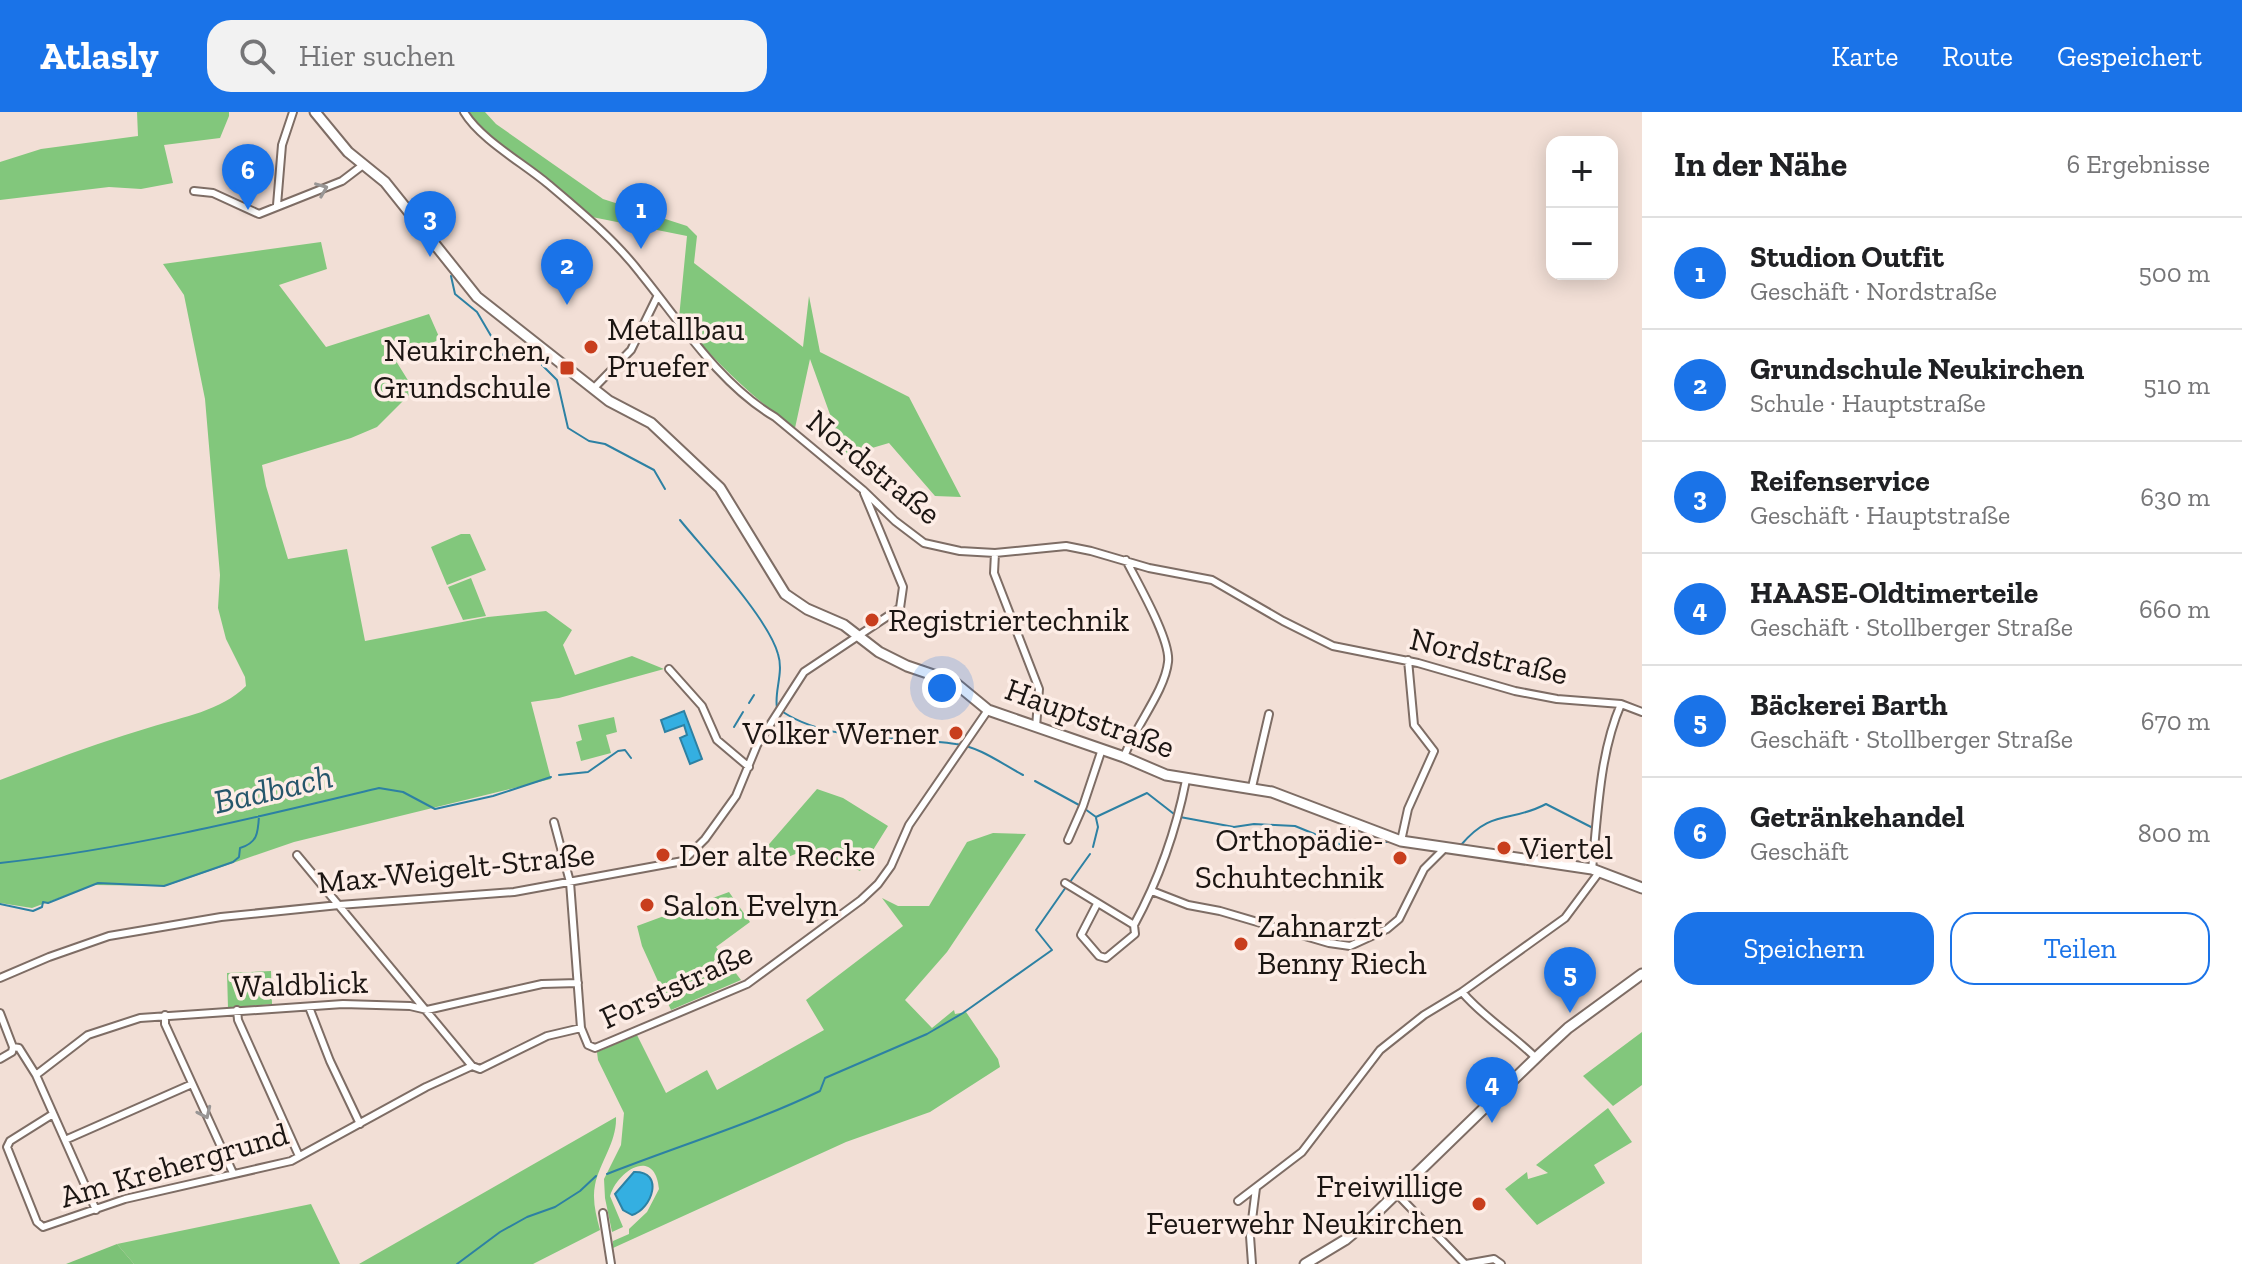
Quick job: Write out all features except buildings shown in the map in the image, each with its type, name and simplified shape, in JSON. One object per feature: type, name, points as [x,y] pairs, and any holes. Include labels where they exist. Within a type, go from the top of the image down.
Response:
[{"type":"street","points":[[277,205],[282,145],[293,112]]},
{"type":"street","name":"Hauptstraße","points":[[315,112],[348,152],[385,182],[477,297],[593,389],[624,411],[651,423],[720,488],[785,594],[807,609],[844,625],[856,636],[907,666],[954,682],[988,710],[1124,757],[1166,775],[1252,787],[1345,818],[1401,841],[1596,870],[1642,888]]},
{"type":"street","name":"Nordstraße","points":[[464,112],[614,245],[642,275],[711,363],[924,543],[960,551],[995,553],[1066,546],[1149,568],[1212,580],[1333,646],[1408,660],[1515,691],[1557,699],[1621,704],[1642,712]]},
{"type":"street","points":[[194,191],[213,193],[259,214],[342,181],[363,165]]},
{"type":"street","points":[[593,389],[631,350],[657,297]]},
{"type":"street","name":"Max-Weigelt-Straße","points":[[0,978],[109,936],[221,917],[514,892],[683,861],[705,839],[736,796],[757,745],[804,672],[900,608],[903,587],[863,490]]},
{"type":"street","points":[[995,553],[994,573],[1039,689],[1036,727]]},
{"type":"street","points":[[1124,757],[1130,740],[1156,695],[1169,659],[1162,635],[1126,560]]},
{"type":"street","points":[[1401,841],[1408,809],[1434,751],[1414,725],[1408,660]]},
{"type":"street","points":[[669,669],[702,706],[717,740],[749,767]]},
{"type":"street","points":[[1238,1201],[1302,1152],[1380,1050],[1424,1015],[1462,992],[1565,918],[1596,870],[1601,780],[1621,704]]},
{"type":"street","name":"Forststraße","points":[[581,1028],[588,1045],[595,1048],[747,984],[861,900],[891,866],[909,825],[988,710]]},
{"type":"street","points":[[1252,787],[1269,714]]},
{"type":"street","points":[[1068,840],[1102,749]]},
{"type":"street","points":[[1097,904],[1081,935],[1102,958],[1135,934],[1134,925],[1152,891],[1179,816],[1186,780]]},
{"type":"street","points":[[554,822],[570,882],[581,1028]]},
{"type":"street","points":[[1152,891],[1188,905],[1220,911],[1315,940],[1350,946],[1387,929],[1399,919],[1424,869],[1445,848]]},
{"type":"street","points":[[297,855],[472,1066]]},
{"type":"street","points":[[1069,885],[1134,925]]},
{"type":"street","points":[[1305,1264],[1345,1240],[1535,1057],[1568,1028],[1642,974]]},
{"type":"street","name":"Waldblick","points":[[36,1075],[70,1047],[101,1029],[128,1020],[237,1010],[360,1004],[410,1006],[427,1010],[542,984],[578,983]]},
{"type":"street","points":[[1462,992],[1493,1024],[1514,1037],[1535,1057]]},
{"type":"street","points":[[309,1007],[360,1124]]},
{"type":"street","points":[[237,1010],[238,1020],[299,1156]]},
{"type":"street","points":[[0,1013],[13,1047],[12,1052],[0,1059]]},
{"type":"street","points":[[165,1015],[165,1024],[233,1173]]},
{"type":"street","name":"Am Krehergrund","points":[[53,1114],[10,1141],[7,1147],[37,1222],[46,1227],[125,1199],[283,1164],[472,1066],[480,1069],[547,1036],[581,1028]]},
{"type":"street","points":[[13,1047],[19,1048],[36,1075],[96,1210]]},
{"type":"street","points":[[65,1140],[192,1084]]},
{"type":"street","points":[[1252,1264],[1250,1236],[1256,1188]]},
{"type":"street","points":[[1396,1193],[1465,1264],[1494,1259],[1501,1264]]},
{"type":"street","points":[[603,1213],[611,1264]]},
{"type":"green space","points":[[137,112],[229,112],[229,116],[220,138],[164,145],[173,183],[141,189],[109,187],[0,200],[0,162],[41,149],[138,136]]},
{"type":"green space","points":[[468,112],[485,112],[496,124],[603,199],[687,226],[697,236],[694,263],[803,347],[809,296],[820,352],[909,397],[961,497],[935,496],[889,443],[845,456],[810,359],[795,428],[778,415],[733,377],[679,318],[687,236],[587,216],[492,139]]},
{"type":"green space","points":[[321,242],[327,269],[279,285],[326,347],[429,314],[440,339],[396,361],[414,390],[377,427],[262,465],[288,559],[347,549],[365,641],[488,617],[546,611],[572,630],[563,645],[575,675],[632,656],[664,669],[559,698],[531,702],[551,779],[294,842],[166,886],[94,885],[32,908],[0,903],[0,780],[113,739],[201,712],[225,702],[246,686],[245,677],[226,639],[218,608],[220,575],[205,399],[184,295],[163,264]]},
{"type":"green space","points":[[461,534],[470,534],[486,570],[447,585],[431,547]]},
{"type":"green space","points":[[471,578],[486,616],[463,620],[448,587]]},
{"type":"green space","points":[[614,717],[617,732],[606,735],[611,753],[581,761],[576,742],[582,740],[578,725]]},
{"type":"green space","points":[[817,789],[843,798],[888,826],[860,871],[810,848],[766,866],[757,858]]},
{"type":"green space","points":[[993,833],[1026,834],[947,952],[905,1000],[932,1028],[954,1010],[955,1014],[966,1012],[998,1059],[1000,1067],[930,1112],[846,1142],[613,1248],[613,1241],[629,1234],[629,1229],[647,1212],[659,1189],[656,1176],[644,1166],[628,1171],[620,1178],[610,1196],[623,1227],[612,1232],[604,1179],[621,1145],[624,1113],[597,1052],[637,1035],[666,1093],[707,1070],[717,1090],[824,1030],[806,1000],[903,926],[882,898],[898,906],[929,906],[967,842]]},
{"type":"green space","points":[[729,892],[750,922],[716,947],[741,980],[671,1010],[642,946],[637,926]]},
{"type":"green space","points":[[271,971],[272,1004],[228,1008],[227,973]]},
{"type":"green space","points":[[1642,1032],[1642,1085],[1613,1106],[1583,1076]]},
{"type":"green space","points":[[1608,1108],[1632,1142],[1594,1165],[1605,1183],[1537,1225],[1505,1189],[1527,1172],[1528,1179],[1548,1173],[1536,1165]]},
{"type":"green space","points":[[616,1117],[614,1135],[594,1191],[600,1230],[533,1264],[359,1264]]},
{"type":"green space","points":[[311,1204],[340,1264],[134,1264],[117,1244]]},
{"type":"green space","points":[[117,1244],[134,1264],[66,1264]]},
{"type":"water","points":[[684,711],[702,759],[690,764],[680,738],[687,735],[684,725],[665,732],[661,720]]},
{"type":"water","points":[[634,1172],[650,1177],[652,1191],[645,1206],[632,1215],[623,1210],[615,1194]]},
{"type":"waterway","points":[[451,276],[455,294],[477,312],[504,358],[535,357]]},
{"type":"waterway","points":[[542,365],[557,380],[568,428],[589,441],[605,444],[654,470],[665,489]]},
{"type":"waterway","points":[[680,520],[749,604],[772,639],[780,661],[777,708]]},
{"type":"waterway","points":[[749,703],[754,695]]},
{"type":"waterway","points":[[734,727],[743,712]]},
{"type":"waterway","points":[[783,712],[802,722],[844,734],[965,746],[1023,775]]},
{"type":"waterway","points":[[559,775],[588,772],[618,751],[625,750],[631,758]]},
{"type":"waterway","name":"Badbach","points":[[0,863],[143,841],[379,788],[403,792],[435,809],[493,796],[551,777]]},
{"type":"waterway","points":[[1035,781],[1079,805]]},
{"type":"waterway","points":[[1085,809],[1096,817],[1147,793],[1174,814]]},
{"type":"waterway","points":[[1461,845],[1472,833],[1492,821],[1546,804],[1593,828]]},
{"type":"waterway","points":[[0,904],[33,911],[42,907],[43,902],[48,903],[98,883],[164,886],[233,862],[239,857],[240,848],[256,837],[259,816]]},
{"type":"waterway","points":[[1180,817],[1234,827],[1254,824],[1295,826],[1355,848],[1378,841],[1387,842]]},
{"type":"waterway","points":[[1093,847],[1098,827],[1096,818]]},
{"type":"waterway","points":[[1070,882],[1090,854]]},
{"type":"waterway","points":[[607,1174],[794,1103],[820,1091],[825,1078],[927,1034],[963,1013],[1052,950],[1036,930],[1066,887]]},
{"type":"waterway","points":[[457,1264],[500,1232],[527,1217],[555,1207],[596,1176]]},
{"type":"place","name":"Getränkehandel","points":[[248,210]]},
{"type":"place","name":"Studion Outfit","points":[[641,249]]},
{"type":"place","name":"Reifenservice","points":[[430,257]]},
{"type":"place","name":"Grundschule Neukirchen","points":[[567,305]]},
{"type":"place","name":"Metallbau Pruefer","points":[[591,347]]},
{"type":"place","name":"Neukirchen, Grundschule","points":[[567,368]]},
{"type":"place","name":"Registriertechnik","points":[[872,620]]},
{"type":"place","name":"Volker Werner","points":[[956,733]]},
{"type":"place","name":"Viertel","points":[[1504,848]]},
{"type":"place","name":"Der alte Recke","points":[[663,855]]},
{"type":"place","name":"Orthopädie- Schuhtechnik","points":[[1400,858]]},
{"type":"place","name":"Salon Evelyn","points":[[647,905]]},
{"type":"place","name":"Zahnarzt Benny Riech","points":[[1241,944]]},
{"type":"place","name":"Bäckerei Barth","points":[[1570,1013]]},
{"type":"place","name":"HAASE-Oldtimerteile","points":[[1492,1123]]},
{"type":"place","name":"Freiwillige Feuerwehr Neukirchen","points":[[1479,1204]]}]
